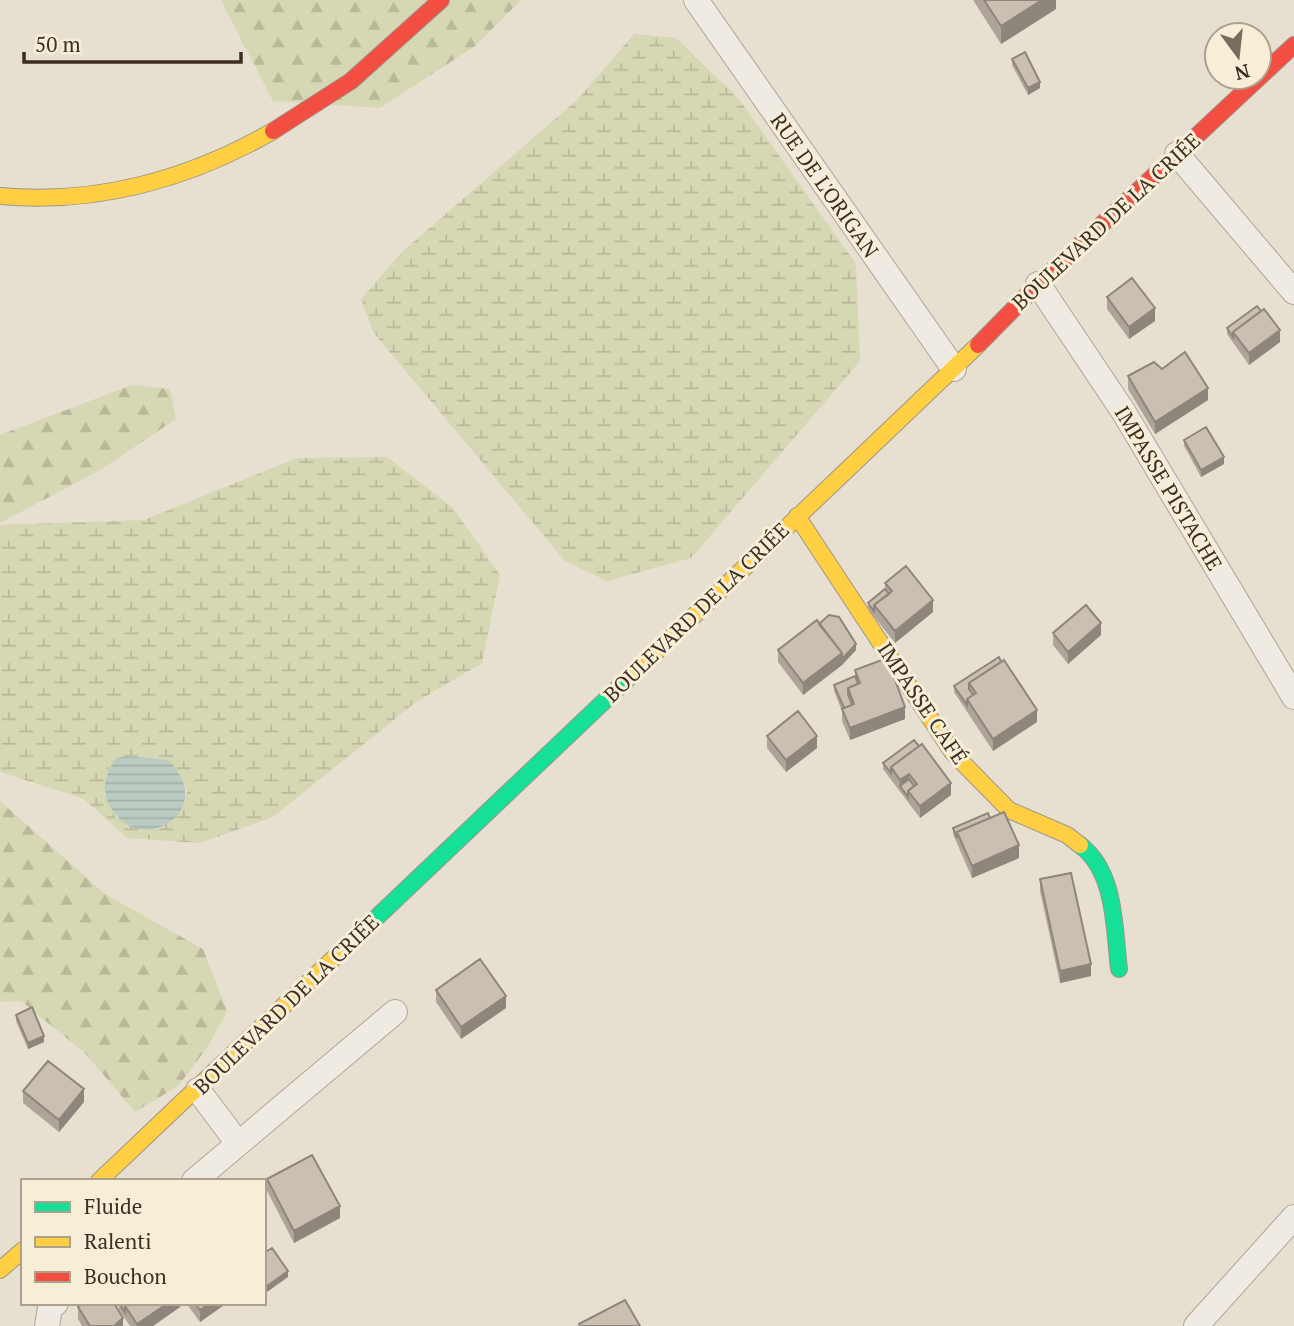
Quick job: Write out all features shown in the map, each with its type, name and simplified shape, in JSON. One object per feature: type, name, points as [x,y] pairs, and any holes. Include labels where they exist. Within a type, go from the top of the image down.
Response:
[{"type":"main road","points":[[0,196],[20,200],[75,199],[141,184],[208,162],[259,138],[338,91],[441,0]]},
{"type":"main road","name":"BOULEVARD DE LA CRIÉE","points":[[101,1179],[198,1090],[954,369],[1038,284],[1294,45]]},
{"type":"main road","name":"IMPASSE CAFÉ","points":[[797,516],[953,753],[1009,810],[1068,835],[1087,850],[1102,871],[1110,899],[1119,969]]},
{"type":"main road","points":[[0,1270],[21,1252]]},
{"type":"street","name":"RUE DE L'ORIGAN","points":[[696,0],[954,369]]},
{"type":"street","points":[[1177,154],[1294,292]]},
{"type":"street","name":"IMPASSE PISTACHE","points":[[1038,284],[1123,411],[1294,697]]},
{"type":"street","points":[[196,1179],[395,1012]]},
{"type":"street","points":[[198,1090],[237,1142]]},
{"type":"street","points":[[1196,1326],[1294,1217]]},
{"type":"street","points":[[47,1326],[50,1308],[54,1305]]},
{"type":"green space","points":[[221,0],[521,0],[475,46],[380,108],[273,101]]},
{"type":"green space","points":[[634,34],[676,38],[739,99],[856,264],[860,361],[691,558],[607,581],[565,561],[373,332],[361,299],[401,253],[578,99]]},
{"type":"green space","points":[[132,385],[170,389],[176,419],[102,469],[0,523],[0,435]]},
{"type":"green space","points":[[387,457],[453,508],[500,575],[482,663],[416,702],[273,817],[200,843],[127,838],[84,799],[0,772],[0,525],[144,520],[297,458]],"holes":[[[128,756],[166,762],[173,766],[183,781],[187,793],[158,829],[116,818],[104,794],[110,766]]]},
{"type":"green space","points":[[0,801],[105,894],[203,949],[227,1011],[207,1048],[178,1086],[135,1112],[85,1053],[21,1001],[0,1002]]},
{"type":"shaded area","points":[[128,756],[168,760],[182,779],[185,796],[180,811],[169,823],[154,829],[137,829],[121,820],[108,803],[105,786],[110,768],[116,758]]},
{"type":"building","points":[[984,0],[1042,0],[1001,26]]},
{"type":"building","points":[[1025,52],[1040,82],[1028,88],[1012,59]]},
{"type":"building","points":[[1132,278],[1155,308],[1129,327],[1107,297]]},
{"type":"building","points":[[1257,306],[1261,311],[1233,332],[1233,337],[1227,328]]},
{"type":"building","points":[[1264,309],[1280,330],[1249,353],[1233,332]]},
{"type":"building","points":[[1185,352],[1208,388],[1155,422],[1128,376],[1154,362],[1162,369]]},
{"type":"building","points":[[1206,427],[1224,457],[1201,470],[1184,440]]},
{"type":"building","points":[[906,566],[933,600],[895,631],[874,605],[892,591],[885,583]]},
{"type":"building","points":[[885,589],[889,594],[874,605],[874,611],[868,603]]},
{"type":"building","points":[[1086,605],[1101,623],[1068,652],[1053,633]]},
{"type":"building","points":[[829,615],[839,617],[856,644],[842,659],[842,653],[819,624]]},
{"type":"building","points":[[817,620],[842,653],[803,683],[778,650]]},
{"type":"building","points":[[999,657],[1001,662],[969,683],[973,695],[967,699],[967,705],[954,686]]},
{"type":"building","points":[[887,658],[905,707],[850,728],[842,709],[854,704],[848,688],[860,683],[855,670]]},
{"type":"building","points":[[1004,660],[1037,710],[993,739],[967,699],[976,693],[969,683]]},
{"type":"building","points":[[855,676],[858,684],[848,688],[852,705],[844,708],[834,685]]},
{"type":"building","points":[[798,711],[817,736],[786,760],[767,736]]},
{"type":"building","points":[[914,740],[919,746],[891,767],[891,773],[883,763]]},
{"type":"building","points":[[922,744],[951,783],[920,806],[908,791],[917,784],[909,774],[900,780],[891,767]]},
{"type":"building","points":[[909,779],[914,786],[908,791],[908,797],[900,786]]},
{"type":"building","points":[[1004,812],[1019,845],[972,866],[957,832]]},
{"type":"building","points":[[988,813],[990,818],[957,832],[957,838],[953,828]]},
{"type":"building","points":[[1071,873],[1091,964],[1060,971],[1040,879]]},
{"type":"building","points":[[480,959],[506,996],[461,1027],[436,990]]},
{"type":"building","points":[[32,1007],[44,1036],[28,1043],[16,1015]]},
{"type":"building","points":[[48,1061],[84,1089],[59,1120],[23,1091]]},
{"type":"building","points":[[312,1155],[340,1206],[294,1231],[267,1179]]},
{"type":"building","points":[[272,1248],[288,1271],[267,1286],[266,1285],[266,1252]]},
{"type":"building","points":[[625,1300],[640,1326],[580,1326],[579,1324]]},
{"type":"building","points":[[115,1305],[123,1318],[116,1326],[90,1326],[78,1307]]},
{"type":"building","points":[[127,1305],[165,1305],[137,1324]]},
{"type":"traffic: fast","points":[[355,938],[636,671]]},
{"type":"traffic: fast","points":[[1080,845],[1092,856],[1107,885],[1114,919],[1119,969]]},
{"type":"traffic: slow","points":[[0,196],[71,196],[141,185],[209,163],[273,131]]},
{"type":"traffic: slow","points":[[636,671],[978,345]]},
{"type":"traffic: slow","points":[[797,516],[953,753],[1009,810],[1067,835],[1080,845]]},
{"type":"traffic: slow","points":[[101,1179],[355,938]]},
{"type":"traffic: slow","points":[[0,1270],[21,1252]]},
{"type":"traffic: jam","points":[[273,131],[351,81],[441,0]]},
{"type":"traffic: jam","points":[[978,345],[1038,284],[1294,45]]}]
